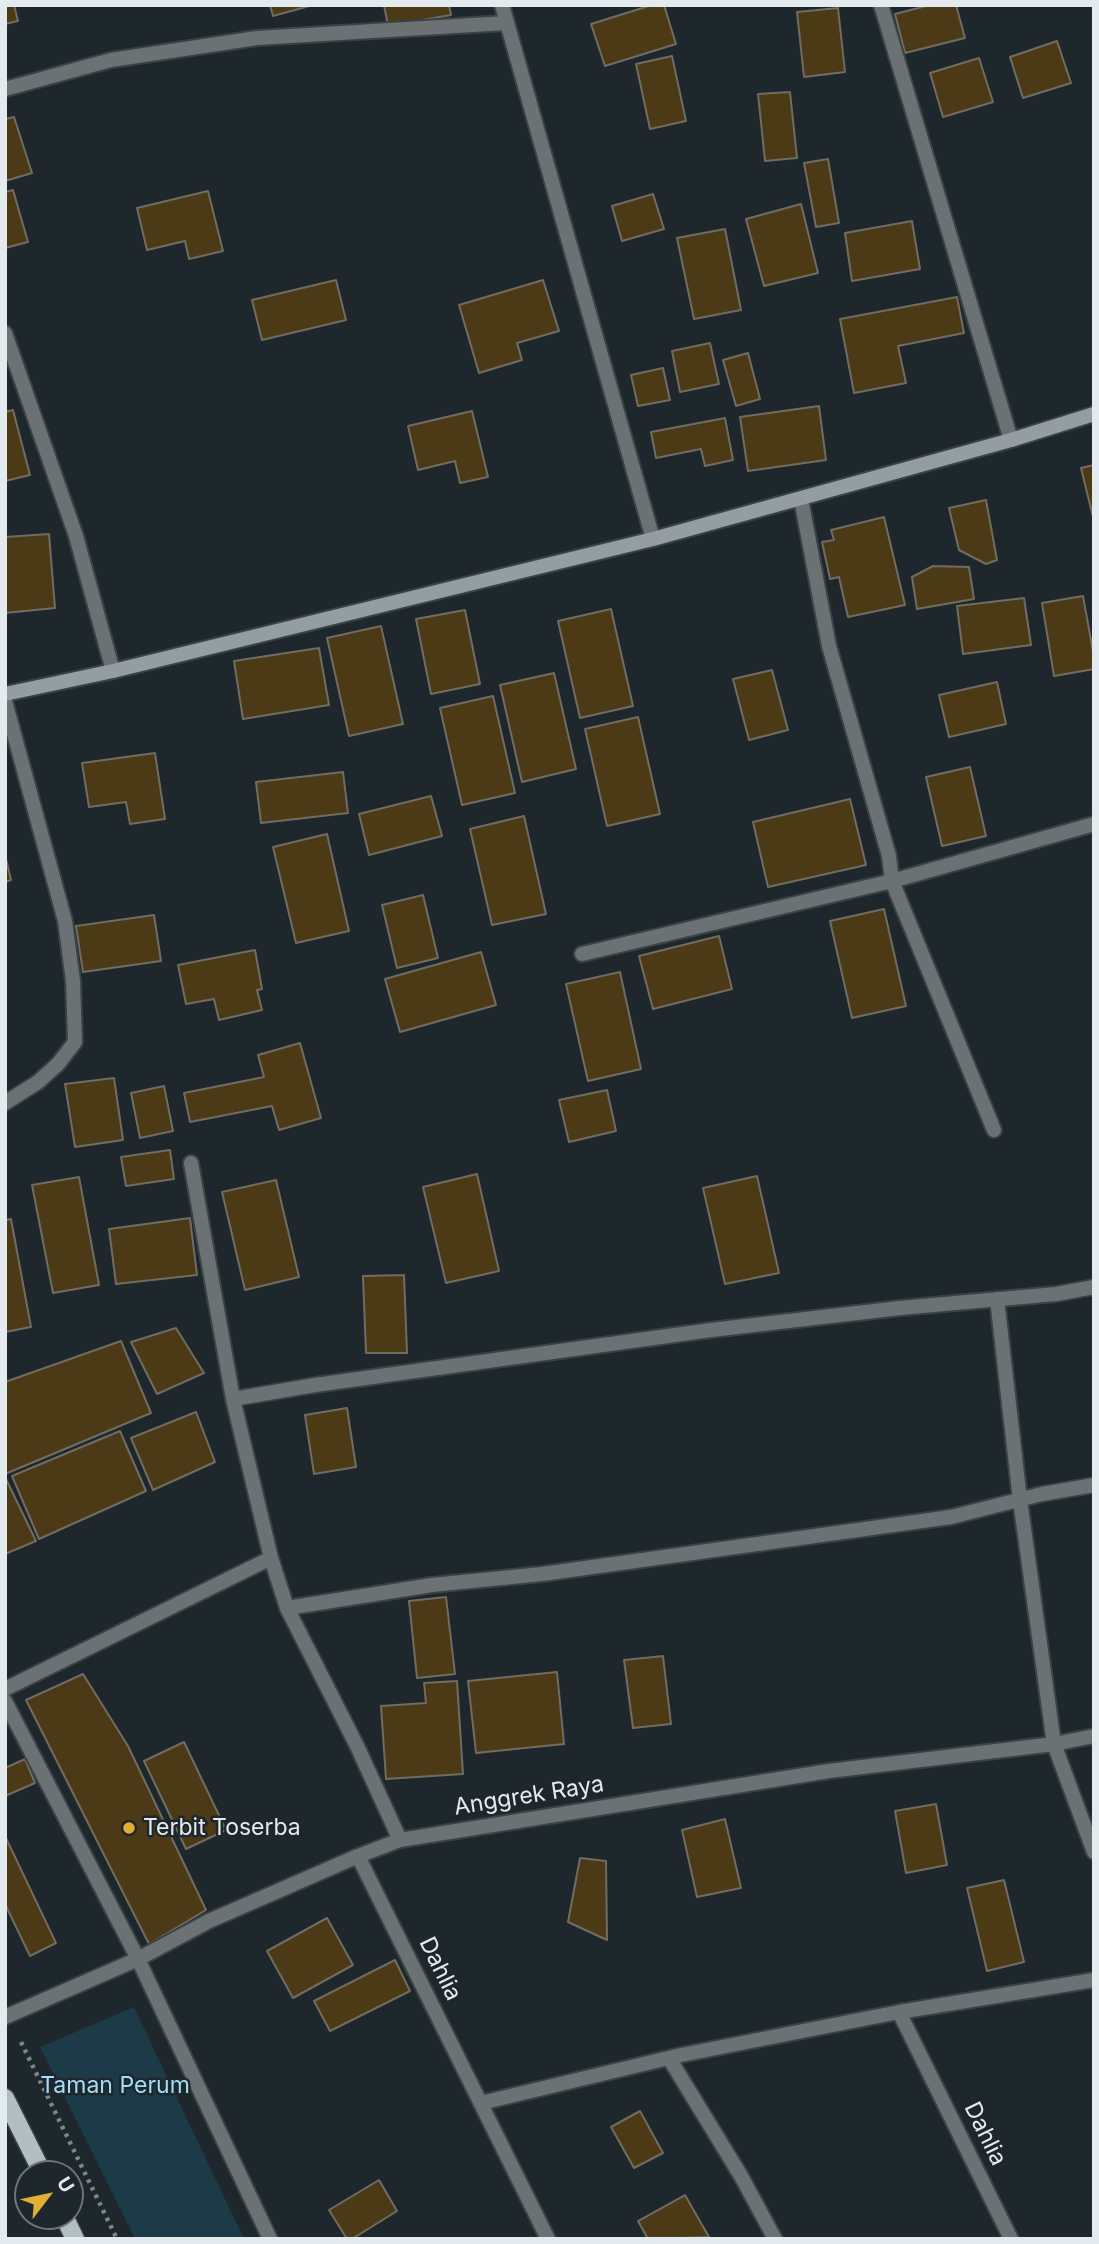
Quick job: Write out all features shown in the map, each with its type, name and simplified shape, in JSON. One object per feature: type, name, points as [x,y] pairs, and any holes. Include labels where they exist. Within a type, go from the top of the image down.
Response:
[{"type":"main road","points":[[5,2098],[36,2160]]},
{"type":"street","points":[[502,5],[653,539]]},
{"type":"street","points":[[881,5],[1010,440]]},
{"type":"street","points":[[5,89],[111,60],[257,38],[506,23]]},
{"type":"street","points":[[5,333],[76,536],[113,670]]},
{"type":"street","points":[[5,694],[653,539],[1010,440],[1094,414]]},
{"type":"street","points":[[801,499],[829,646],[888,856],[892,881],[994,1130]]},
{"type":"street","points":[[5,701],[65,921],[73,981],[75,1042],[58,1064],[38,1082],[5,1103]]},
{"type":"street","points":[[582,954],[892,881],[1094,824]]},
{"type":"street","points":[[191,1163],[233,1399],[271,1558],[287,1608],[357,1746],[400,1840]]},
{"type":"street","points":[[233,1399],[315,1385],[711,1330],[1056,1294],[1094,1287]]},
{"type":"street","points":[[997,1299],[1020,1500],[1054,1744],[1094,1852]]},
{"type":"street","points":[[287,1608],[432,1585],[542,1574],[951,1517],[1094,1485]]},
{"type":"street","points":[[5,1689],[271,1558]]},
{"type":"street","points":[[5,1701],[138,1959],[270,2239]]},
{"type":"street","name":"Anggrek Raya","points":[[7,2016],[138,1959],[209,1921],[400,1840],[829,1771],[1054,1744],[1094,1736]]},
{"type":"street","name":"Dahlia","points":[[358,1856],[548,2239]]},
{"type":"street","points":[[481,2103],[669,2057],[899,2012],[1094,1980]]},
{"type":"street","name":"Dahlia","points":[[899,2012],[1011,2239]]},
{"type":"street","points":[[669,2057],[741,2176],[775,2239]]},
{"type":"path","points":[[7,2016],[117,2239]]},
{"type":"green space","name":"Taman Perum","points":[[134,2007],[244,2239],[135,2239],[40,2047]]},
{"type":"building","points":[[5,5],[14,5],[18,21],[5,24]]},
{"type":"building","points":[[270,5],[313,5],[273,16]]},
{"type":"building","points":[[384,5],[449,5],[451,15],[388,26]]},
{"type":"building","points":[[652,5],[664,5],[676,44],[605,66],[591,24]]},
{"type":"building","points":[[930,5],[956,5],[965,38],[905,53],[895,14]]},
{"type":"building","points":[[838,8],[845,72],[804,77],[797,12]]},
{"type":"building","points":[[1057,41],[1071,83],[1023,98],[1010,57]]},
{"type":"building","points":[[672,56],[686,121],[650,129],[636,64]]},
{"type":"building","points":[[979,58],[993,102],[943,117],[930,73]]},
{"type":"building","points":[[790,92],[797,158],[765,161],[758,94]]},
{"type":"building","points":[[14,117],[32,173],[5,181],[5,119]]},
{"type":"building","points":[[828,159],[839,223],[816,227],[804,163]]},
{"type":"building","points":[[13,190],[28,242],[5,248],[5,192]]},
{"type":"building","points":[[208,191],[223,251],[189,259],[185,241],[147,250],[137,208]]},
{"type":"building","points":[[653,194],[664,229],[622,241],[612,206]]},
{"type":"building","points":[[801,204],[818,273],[764,286],[746,219]]},
{"type":"building","points":[[912,221],[920,269],[852,281],[845,233]]},
{"type":"building","points":[[725,229],[741,310],[694,319],[677,238]]},
{"type":"building","points":[[336,280],[346,320],[262,340],[252,300]]},
{"type":"building","points":[[543,280],[559,331],[517,343],[522,360],[479,373],[459,305]]},
{"type":"building","points":[[957,297],[964,333],[898,346],[906,383],[854,393],[840,319]]},
{"type":"building","points":[[710,343],[719,384],[680,392],[672,351]]},
{"type":"building","points":[[748,353],[760,399],[736,406],[723,360]]},
{"type":"building","points":[[663,368],[670,400],[638,406],[631,375]]},
{"type":"building","points":[[819,406],[826,460],[748,471],[740,417]]},
{"type":"building","points":[[13,410],[30,475],[5,481],[5,412]]},
{"type":"building","points":[[472,411],[488,477],[460,483],[455,461],[418,470],[408,426]]},
{"type":"building","points":[[725,418],[733,460],[705,466],[701,449],[656,458],[651,432]]},
{"type":"building","points":[[1094,465],[1094,521],[1081,468]]},
{"type":"building","points":[[986,500],[997,560],[986,564],[959,550],[949,508]]},
{"type":"building","points":[[884,517],[905,605],[848,617],[839,577],[830,579],[822,542],[834,540],[831,530]]},
{"type":"building","points":[[49,534],[55,608],[5,613],[5,537]]},
{"type":"building","points":[[933,566],[969,567],[974,599],[917,609],[912,577]]},
{"type":"building","points":[[1083,596],[1094,669],[1054,676],[1042,603]]},
{"type":"building","points":[[1024,598],[1031,645],[963,654],[957,606]]},
{"type":"building","points":[[611,609],[633,706],[580,718],[558,621]]},
{"type":"building","points":[[465,610],[480,684],[431,694],[416,619]]},
{"type":"building","points":[[381,626],[403,724],[349,736],[327,638]]},
{"type":"building","points":[[319,648],[329,705],[243,719],[234,661]]},
{"type":"building","points":[[772,670],[788,730],[749,740],[733,679]]},
{"type":"building","points":[[554,673],[576,769],[522,782],[500,685]]},
{"type":"building","points":[[997,682],[1006,724],[949,737],[939,695]]},
{"type":"building","points":[[493,696],[515,793],[462,805],[440,708]]},
{"type":"building","points":[[638,717],[660,814],[607,826],[585,729]]},
{"type":"building","points":[[155,753],[165,819],[130,824],[126,802],[89,807],[82,763]]},
{"type":"building","points":[[970,767],[986,836],[942,846],[926,777]]},
{"type":"building","points":[[343,772],[348,813],[261,823],[256,782]]},
{"type":"building","points":[[431,796],[442,836],[369,855],[359,814]]},
{"type":"building","points":[[850,799],[866,865],[768,887],[753,822]]},
{"type":"building","points":[[524,816],[546,914],[492,925],[470,829]]},
{"type":"building","points":[[327,834],[349,931],[296,943],[273,847]]},
{"type":"building","points":[[5,855],[11,880],[5,882]]},
{"type":"building","points":[[423,895],[438,958],[397,968],[382,905]]},
{"type":"building","points":[[884,909],[906,1006],[852,1018],[830,921]]},
{"type":"building","points":[[154,915],[161,961],[83,972],[76,926]]},
{"type":"building","points":[[719,936],[732,989],[653,1009],[639,956]]},
{"type":"building","points":[[255,950],[262,989],[257,990],[262,1010],[219,1020],[214,999],[186,1004],[178,965]]},
{"type":"building","points":[[481,952],[496,1005],[400,1032],[385,979]]},
{"type":"building","points":[[620,972],[641,1069],[588,1081],[566,984]]},
{"type":"building","points":[[300,1043],[321,1118],[279,1130],[272,1106],[190,1122],[184,1093],[264,1077],[258,1055]]},
{"type":"building","points":[[114,1078],[123,1140],[75,1147],[65,1084]]},
{"type":"building","points":[[164,1086],[173,1131],[140,1138],[131,1093]]},
{"type":"building","points":[[607,1090],[616,1131],[569,1142],[559,1100]]},
{"type":"building","points":[[170,1150],[174,1179],[126,1186],[121,1157]]},
{"type":"building","points":[[477,1174],[499,1271],[446,1283],[423,1187]]},
{"type":"building","points":[[757,1176],[779,1273],[725,1284],[703,1188]]},
{"type":"building","points":[[79,1177],[99,1285],[53,1293],[32,1185]]},
{"type":"building","points":[[276,1180],[299,1277],[245,1290],[222,1192]]},
{"type":"building","points":[[190,1218],[197,1275],[116,1284],[109,1229]]},
{"type":"building","points":[[11,1219],[31,1327],[5,1332],[5,1220]]},
{"type":"building","points":[[404,1275],[407,1353],[366,1353],[363,1276]]},
{"type":"building","points":[[176,1328],[204,1373],[157,1394],[131,1342]]},
{"type":"building","points":[[121,1341],[151,1413],[5,1474],[5,1382]]},
{"type":"building","points":[[347,1408],[356,1467],[314,1474],[305,1415]]},
{"type":"building","points":[[196,1412],[215,1462],[153,1490],[131,1438]]},
{"type":"building","points":[[120,1431],[146,1491],[39,1539],[12,1476]]},
{"type":"building","points":[[5,1477],[36,1541],[5,1554]]},
{"type":"building","points":[[446,1597],[455,1674],[417,1678],[409,1601]]},
{"type":"building","points":[[663,1656],[671,1724],[633,1728],[624,1660]]},
{"type":"building","points":[[557,1672],[564,1744],[476,1753],[468,1681]]},
{"type":"building","name":"Terbit Toserba","points":[[83,1674],[128,1746],[206,1910],[149,1944],[26,1700]]},
{"type":"building","points":[[457,1681],[463,1774],[386,1779],[381,1706],[426,1703],[424,1683]]},
{"type":"building","points":[[184,1742],[226,1830],[186,1849],[144,1761]]},
{"type":"building","points":[[25,1759],[35,1783],[5,1796],[5,1768]]},
{"type":"building","points":[[936,1804],[947,1865],[906,1873],[895,1811]]},
{"type":"building","points":[[725,1819],[741,1888],[697,1897],[682,1830]]},
{"type":"building","points":[[5,1836],[56,1943],[30,1956],[5,1904]]},
{"type":"building","points":[[580,1858],[606,1861],[607,1940],[568,1922]]},
{"type":"building","points":[[1004,1880],[1024,1962],[987,1971],[967,1888]]},
{"type":"building","points":[[327,1918],[353,1965],[293,1998],[267,1951]]},
{"type":"building","points":[[395,1960],[410,1991],[330,2031],[314,2001]]},
{"type":"building","points":[[640,2111],[663,2153],[634,2168],[611,2127]]},
{"type":"building","points":[[379,2180],[397,2211],[352,2239],[347,2239],[329,2210]]},
{"type":"building","points":[[685,2195],[709,2237],[648,2239],[638,2221]]},
{"type":"place","name":"Terbit Toserba","points":[[129,1828]]}]
